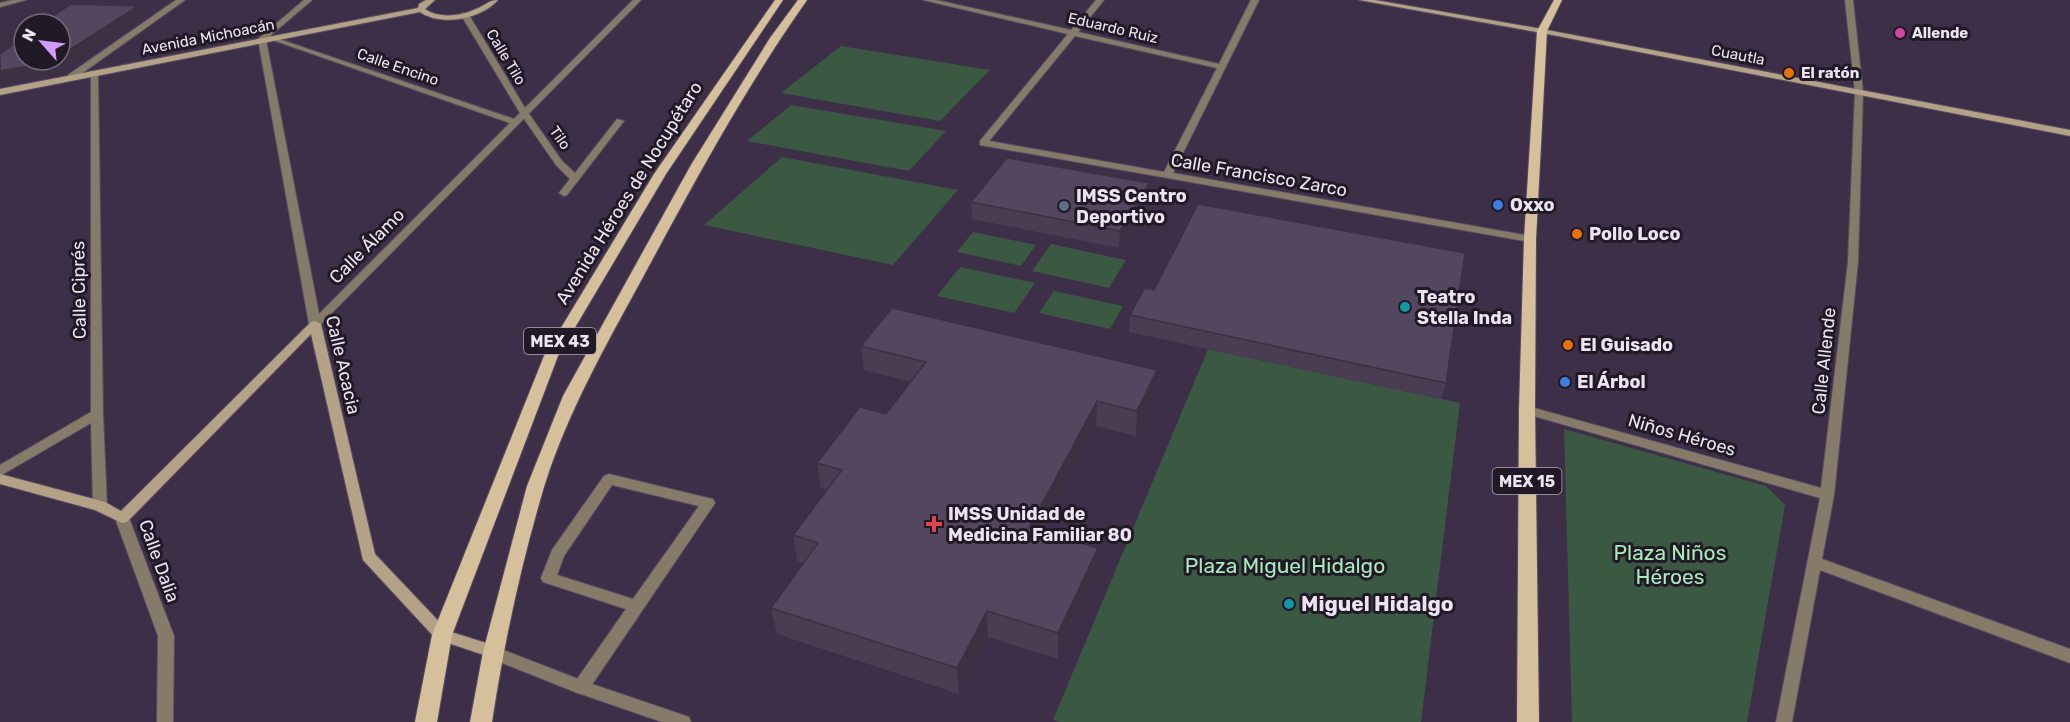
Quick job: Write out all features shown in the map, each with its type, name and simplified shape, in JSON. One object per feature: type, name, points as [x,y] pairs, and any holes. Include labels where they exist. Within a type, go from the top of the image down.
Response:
[{"type":"main road","name":"Avenida Héroes de Nocupétaro","points":[[426,722],[442,635],[551,357],[660,174],[779,0]]},
{"type":"main road","name":"MEX 43","points":[[481,722],[493,652],[536,486],[571,396],[697,165],[775,38],[803,0]]},
{"type":"main road","name":"MEX 15","points":[[1528,722],[1527,410],[1530,239],[1542,31],[1558,0]]},
{"type":"street","points":[[0,5],[22,0]]},
{"type":"street","points":[[71,77],[181,0]]},
{"type":"street","points":[[267,38],[308,0]]},
{"type":"street","points":[[431,0],[422,6],[421,10],[431,16],[465,15],[485,9],[494,0]]},
{"type":"street","name":"Calle Álamo","points":[[122,518],[637,0]]},
{"type":"street","name":"Eduardo Ruiz","points":[[927,0],[1222,67]]},
{"type":"street","points":[[1075,33],[1100,0]]},
{"type":"street","points":[[1167,175],[1255,0]]},
{"type":"street","name":"Cuautla","points":[[1364,0],[1542,31],[2070,133]]},
{"type":"street","name":"Calle Allende","points":[[1784,722],[1827,495],[1853,262],[1859,92],[1849,0]]},
{"type":"street","name":"Avenida Michoacán","points":[[0,92],[267,38],[421,10]]},
{"type":"street","name":"Calle Tilo","points":[[465,15],[524,113]]},
{"type":"street","name":"Calle Francisco Zarco","points":[[1075,33],[983,143],[1530,239]]},
{"type":"street","name":"Calle Encino","points":[[267,38],[515,122]]},
{"type":"street","name":"Calle Acacia","points":[[267,38],[315,324],[368,556],[442,635]]},
{"type":"street","name":"Calle Ciprés","points":[[94,73],[100,506]]},
{"type":"street","name":"Tilo","points":[[524,113],[559,163],[574,178]]},
{"type":"street","points":[[564,193],[620,121]]},
{"type":"street","name":"Niños Héroes","points":[[1527,410],[1827,495]]},
{"type":"street","points":[[0,471],[97,414]]},
{"type":"street","name":"Calle Dalia","points":[[0,479],[100,506],[122,518],[166,636],[165,722]]},
{"type":"street","points":[[581,687],[708,503],[609,479],[557,554],[548,578],[636,606]]},
{"type":"street","points":[[1813,561],[2070,656]]},
{"type":"street","points":[[442,635],[683,722]]},
{"type":"green space","points":[[841,46],[990,70],[940,121],[781,93]]},
{"type":"green space","points":[[791,105],[946,131],[909,171],[747,141]]},
{"type":"green space","points":[[782,157],[958,190],[893,265],[704,225]]},
{"type":"green space","points":[[973,232],[1036,245],[1021,266],[957,252]]},
{"type":"green space","points":[[1051,244],[1126,260],[1109,288],[1032,271]]},
{"type":"green space","points":[[960,267],[1035,283],[1014,313],[937,296]]},
{"type":"green space","points":[[1054,291],[1123,306],[1110,329],[1039,313]]},
{"type":"green space","name":"Plaza Miguel Hidalgo","points":[[1208,349],[1460,403],[1421,722],[1060,722],[1053,720]]},
{"type":"green space","name":"Plaza Niños Héroes","points":[[1564,429],[1766,486],[1785,505],[1747,722],[1572,722]]},
{"type":"building","points":[[71,4],[138,6],[72,48],[72,12],[59,12]]},
{"type":"building","points":[[12,46],[12,69],[0,71],[0,54]]},
{"type":"building","points":[[1007,158],[1149,183],[1120,231],[971,202]]},
{"type":"building","points":[[1198,204],[1465,253],[1446,383],[1130,315],[1145,288],[1154,290]]},
{"type":"building","name":"IMSS Unidad de Medicina Familiar 80","points":[[892,308],[1157,370],[1137,411],[1097,401],[1029,528],[1098,548],[1058,633],[987,611],[957,668],[771,608],[818,543],[793,535],[842,470],[817,463],[860,407],[886,414],[926,362],[861,346]]},
{"type":"place","name":"Allende","points":[[1900,33]]},
{"type":"place","name":"El ratón","points":[[1789,73]]},
{"type":"place","name":"Oxxo","points":[[1498,205]]},
{"type":"place","name":"IMSS Centro Deportivo","points":[[1064,206]]},
{"type":"place","name":"Pollo Loco","points":[[1577,234]]},
{"type":"place","name":"Teatro Stella Inda","points":[[1405,307]]},
{"type":"place","name":"El Guisado","points":[[1568,345]]},
{"type":"place","name":"El Árbol","points":[[1565,382]]},
{"type":"place","name":"IMSS Unidad de Medicina Familiar 80","points":[[934,524]]},
{"type":"place","name":"Miguel Hidalgo","points":[[1289,604]]}]
